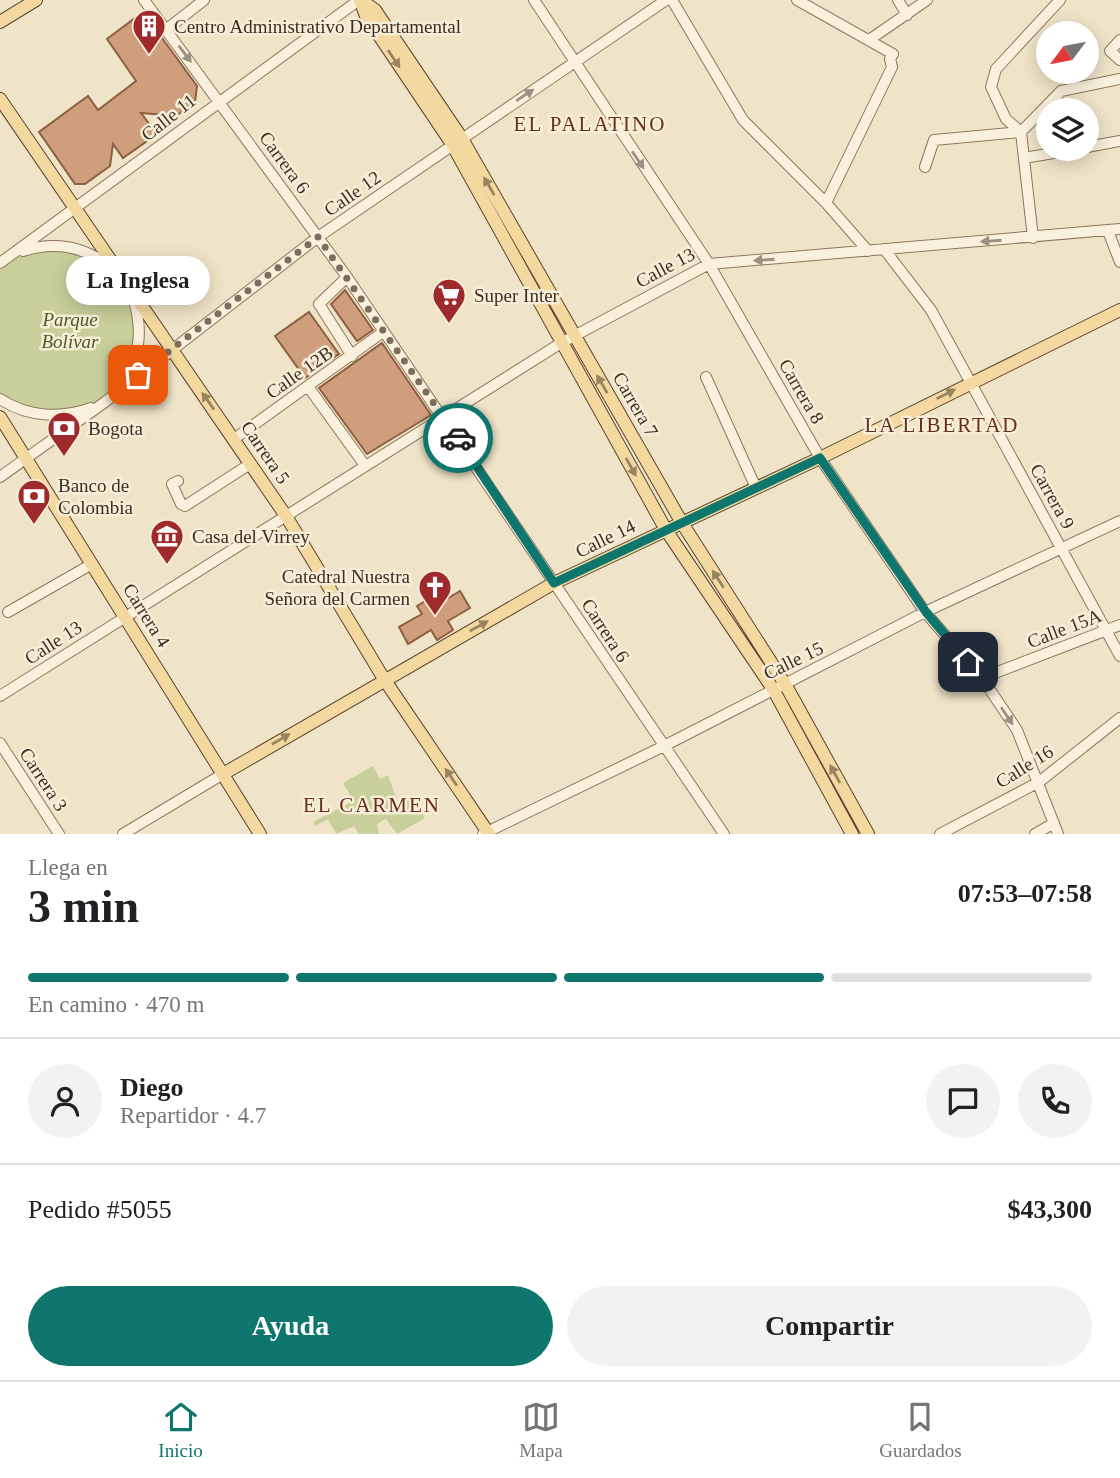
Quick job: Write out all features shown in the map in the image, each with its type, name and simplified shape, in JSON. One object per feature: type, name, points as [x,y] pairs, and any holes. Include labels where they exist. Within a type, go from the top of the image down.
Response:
[{"type":"main road","points":[[0,22],[36,0]]},
{"type":"main road","name":"Carrera 7","points":[[360,0],[375,9],[456,141],[574,335],[682,523],[785,684],[868,834]]},
{"type":"main road","name":"Carrera 5","points":[[0,99],[286,516],[384,679],[486,833]]},
{"type":"main road","name":"Carrera 7","points":[[456,141],[561,343],[666,530],[773,689],[852,834]]},
{"type":"main road","name":"Calle 14","points":[[223,774],[554,583],[820,458],[1120,310]]},
{"type":"main road","name":"Carrera 4","points":[[0,417],[260,834]]},
{"type":"street","name":"Carrera 6","points":[[144,0],[347,277],[443,415],[662,747],[724,834]]},
{"type":"street","points":[[167,29],[204,0]]},
{"type":"street","name":"Calle 11","points":[[2,262],[219,100],[360,0]]},
{"type":"street","name":"Carrera 8","points":[[534,0],[573,63],[709,264],[820,458],[926,612],[982,678],[1017,730],[1056,829]]},
{"type":"street","name":"Calle 12","points":[[0,477],[105,401],[318,237],[666,0]]},
{"type":"street","points":[[672,0],[743,120],[826,203],[868,251]]},
{"type":"street","points":[[797,0],[893,54],[890,59],[892,67],[826,203]]},
{"type":"street","points":[[898,0],[907,15]]},
{"type":"street","points":[[869,40],[928,0]]},
{"type":"street","points":[[1033,238],[1021,132],[996,104],[990,87],[996,69],[1060,0]]},
{"type":"street","points":[[1120,40],[1110,51],[1120,60]]},
{"type":"street","points":[[925,167],[931,143],[938,138],[1021,132],[1061,91],[1120,79]]},
{"type":"street","points":[[1099,145],[1120,141]]},
{"type":"street","points":[[1024,158],[1036,156]]},
{"type":"street","name":"Calle 13","points":[[0,696],[364,464],[574,335],[709,264],[1120,229]]},
{"type":"street","points":[[1108,231],[1120,262]]},
{"type":"street","points":[[0,399],[21,410],[54,415],[89,409],[105,401],[131,370],[139,343],[138,317],[126,281],[100,259],[70,247],[37,247],[2,262]]},
{"type":"street","name":"Carrera 9","points":[[884,249],[931,310],[1120,656]]},
{"type":"street","points":[[347,277],[326,294],[319,304],[352,356]]},
{"type":"street","name":"Calle 12B","points":[[234,439],[309,388],[383,332]]},
{"type":"street","points":[[706,377],[756,488]]},
{"type":"street","points":[[309,388],[364,464]]},
{"type":"street","points":[[178,481],[172,484],[172,489],[185,506],[250,464]]},
{"type":"street","name":"Calle 15","points":[[486,833],[662,747],[926,612],[1120,521]]},
{"type":"street","points":[[8,611],[92,564]]},
{"type":"street","name":"Calle 15A","points":[[982,678],[1120,625]]},
{"type":"street","name":"Calle 16","points":[[940,834],[1039,782],[1120,718]]},
{"type":"street","name":"Carrera 3","points":[[0,743],[58,834]]},
{"type":"street","name":"Calle 14","points":[[123,834],[223,774]]},
{"type":"street","points":[[1035,834],[1056,829]]},
{"type":"green space","name":"Parque Bolívar","points":[[70,247],[126,281],[139,330],[124,382],[105,402],[54,415],[0,399],[0,264],[21,251]]},
{"type":"green space","points":[[373,766],[380,779],[388,775],[398,803],[412,796],[425,818],[397,834],[386,819],[377,824],[379,834],[359,834],[354,826],[336,834],[328,819],[315,826],[313,822],[353,801],[343,783]]},
{"type":"building","points":[[143,12],[197,86],[195,102],[176,116],[141,113],[157,134],[123,158],[113,144],[110,166],[85,184],[75,184],[39,132],[88,96],[98,110],[136,81],[107,39]]},
{"type":"building","points":[[345,290],[373,330],[357,341],[331,304]]},
{"type":"building","points":[[309,312],[339,354],[305,378],[275,336]]},
{"type":"building","points":[[382,343],[431,415],[367,454],[319,388]]},
{"type":"building","name":"Catedral Nuestra Señora del Carmen","points":[[460,591],[470,608],[448,621],[453,630],[437,640],[431,630],[408,644],[399,627],[422,614],[417,606],[434,596],[438,604]]},
{"type":"way so far","points":[[138,375],[318,237],[458,438]]},
{"type":"place","name":"Centro Administrativo Departamental","points":[[149,56]]},
{"type":"place","name":"Super Inter","points":[[449,325]]},
{"type":"place","name":"La Inglesa","points":[[138,375]]},
{"type":"place","name":"Bogota","points":[[64,458]]},
{"type":"place","name":"Banco de Colombia","points":[[34,526]]},
{"type":"place","name":"Casa del Virrey","points":[[167,566]]},
{"type":"place","name":"Catedral Nuestra Señora del Carmen","points":[[435,617]]},
{"type":"district","name":"EL PALATINO","points":[[590,124]]},
{"type":"district","name":"LA LIBERTAD","points":[[942,425]]},
{"type":"district","name":"EL CARMEN","points":[[372,805]]},
{"type":"route","points":[[458,438],[554,583],[820,458],[926,612],[968,662]]}]
